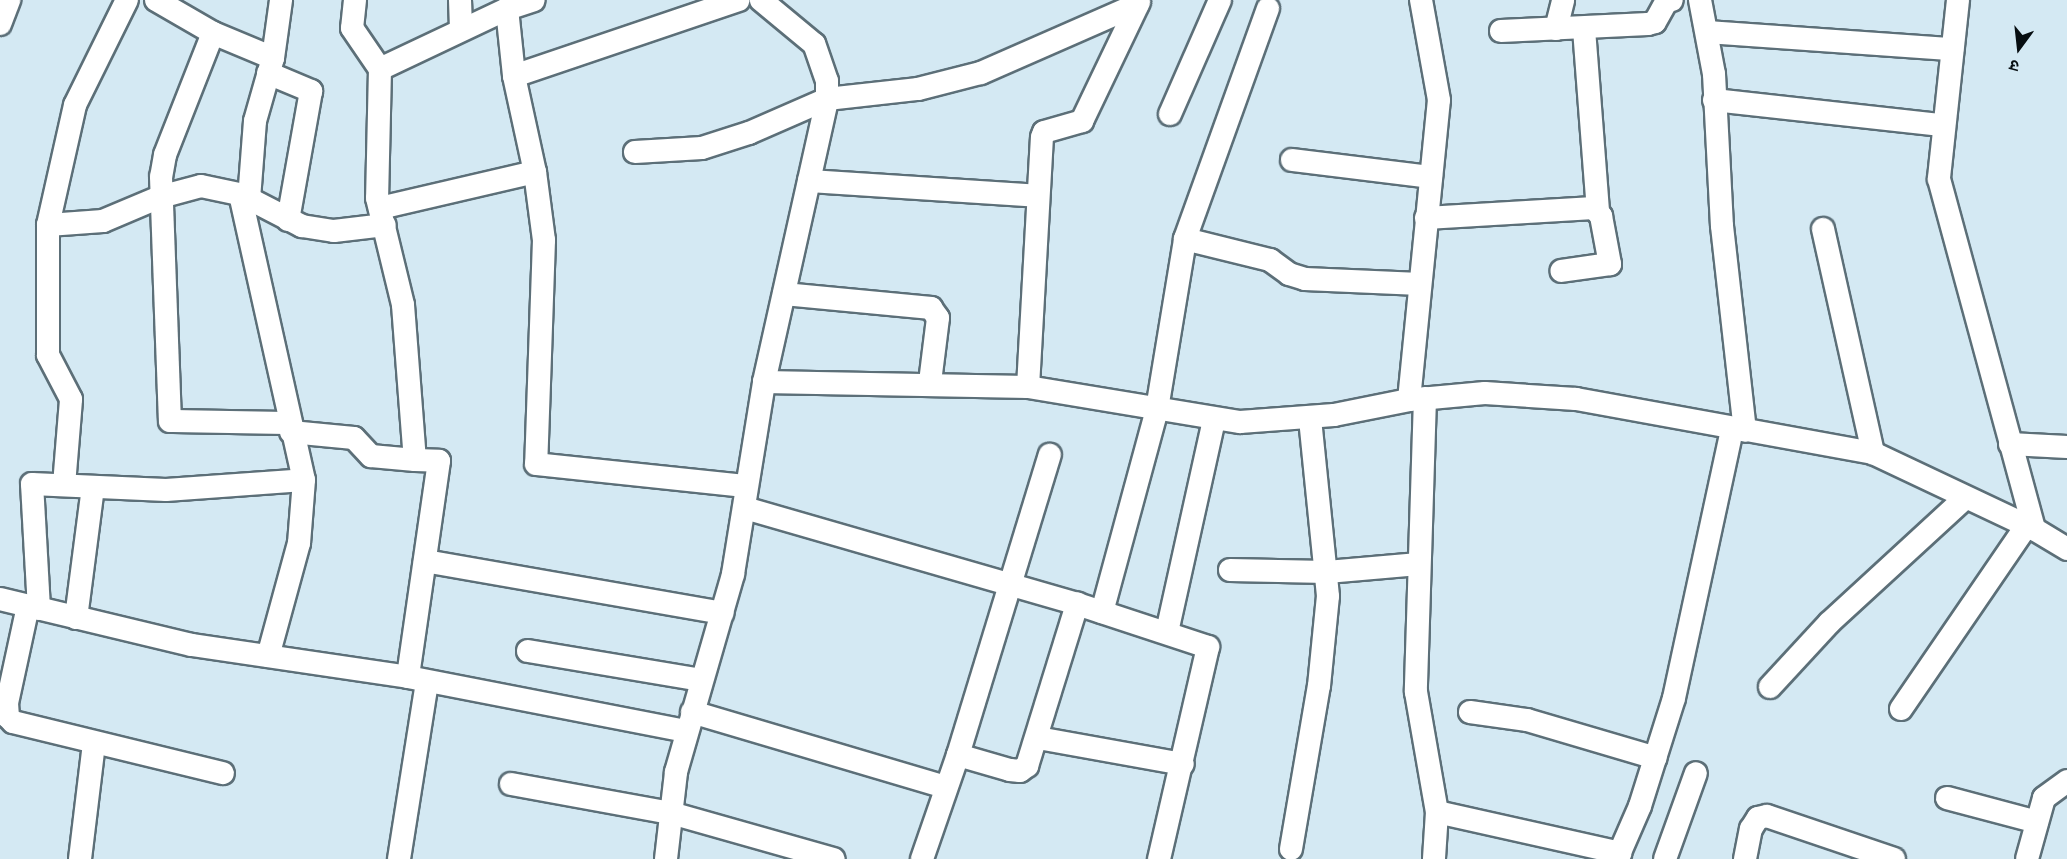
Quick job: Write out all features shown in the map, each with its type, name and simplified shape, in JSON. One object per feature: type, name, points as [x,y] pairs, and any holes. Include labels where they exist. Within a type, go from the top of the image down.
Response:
[{"type":"street","points":[[0,24],[9,0]]},
{"type":"street","points":[[64,485],[72,399],[48,355],[48,225],[75,105],[127,0]]},
{"type":"street","points":[[156,0],[271,65],[311,91],[288,220]]},
{"type":"street","points":[[268,656],[298,543],[304,480],[290,428],[244,196],[255,121],[271,65],[281,0]]},
{"type":"street","points":[[355,0],[352,28],[380,69],[376,182],[403,305],[415,460]]},
{"type":"street","points":[[460,0],[461,30]]},
{"type":"street","points":[[380,69],[507,9],[534,0]]},
{"type":"street","points":[[514,76],[738,0]]},
{"type":"street","points":[[666,859],[671,813],[689,722],[722,613],[765,382],[827,99],[827,81],[814,44],[761,0]]},
{"type":"street","points":[[1170,114],[1220,0]]},
{"type":"street","points":[[1421,0],[1439,100],[1420,284],[1417,399],[1419,564],[1416,711],[1437,812],[1434,859]]},
{"type":"street","points":[[1556,29],[1563,0]]},
{"type":"street","points":[[1501,31],[1584,28],[1655,22],[1666,2],[1672,0]]},
{"type":"street","points":[[1437,812],[1619,856],[1656,758],[1693,623],[1738,430],[1714,100],[1707,32],[1700,0]]},
{"type":"street","points":[[1901,709],[2030,527],[2010,444],[1944,204],[1940,179],[1942,125],[1958,0]]},
{"type":"street","points":[[635,152],[702,148],[724,142],[827,99],[918,89],[981,73],[1139,2]]},
{"type":"street","points":[[1028,387],[1038,196],[1044,132],[1082,121],[1139,2]]},
{"type":"street","points":[[1102,612],[1157,409],[1185,239],[1268,8]]},
{"type":"street","points":[[507,9],[514,76],[535,172],[544,240],[536,464],[745,497],[1009,588],[1077,604],[1208,647],[1183,764],[1159,859]]},
{"type":"street","points":[[1561,271],[1610,264],[1598,212],[1584,28]]},
{"type":"street","points":[[1707,32],[1952,49]]},
{"type":"street","points":[[213,33],[165,155],[160,197],[170,421],[290,428],[354,438],[371,456],[439,461],[425,561],[418,679],[399,859]]},
{"type":"street","points":[[1714,100],[1942,125]]},
{"type":"street","points":[[1292,160],[1431,177]]},
{"type":"street","points":[[48,225],[103,221],[160,197],[201,186],[244,196],[302,226],[334,231],[535,172]]},
{"type":"street","points":[[809,181],[1038,196]]},
{"type":"street","points":[[1426,218],[1587,207],[1598,212]]},
{"type":"street","points":[[1822,229],[1873,453]]},
{"type":"street","points":[[1185,239],[1270,260],[1289,274],[1305,279],[1420,284]]},
{"type":"street","points":[[784,294],[931,308],[938,318],[930,382]]},
{"type":"street","points":[[765,382],[930,382],[1028,387],[1214,420],[1275,422],[1311,418],[1417,399],[1485,393],[1537,394],[1873,453],[2030,527],[2067,549]]},
{"type":"street","points":[[1291,849],[1319,686],[1327,572],[1311,418]]},
{"type":"street","points":[[1167,632],[1214,420]]},
{"type":"street","points":[[2010,444],[2067,447]]},
{"type":"street","points":[[925,858],[1050,455]]},
{"type":"street","points":[[223,773],[22,727],[8,717],[7,703],[33,607],[32,484],[166,490],[304,480]]},
{"type":"street","points":[[76,618],[93,487]]},
{"type":"street","points":[[1770,687],[1829,623],[1965,498]]},
{"type":"street","points":[[425,561],[722,613]]},
{"type":"street","points":[[1230,570],[1327,572],[1419,564]]},
{"type":"street","points":[[0,599],[192,645],[689,722],[946,787]]},
{"type":"street","points":[[958,755],[1020,771],[1027,766],[1038,738],[1077,604]]},
{"type":"street","points":[[528,651],[701,680]]},
{"type":"street","points":[[1470,712],[1527,720],[1656,758]]},
{"type":"street","points":[[1038,738],[1183,764]]},
{"type":"street","points":[[80,859],[94,743]]},
{"type":"street","points":[[1665,859],[1696,773]]},
{"type":"street","points":[[2027,859],[2044,798],[2067,781]]},
{"type":"street","points":[[511,784],[671,813],[834,859]]},
{"type":"street","points":[[1947,798],[2037,822]]},
{"type":"street","points":[[1745,859],[1751,829],[1758,818],[1767,816],[1894,859]]}]
